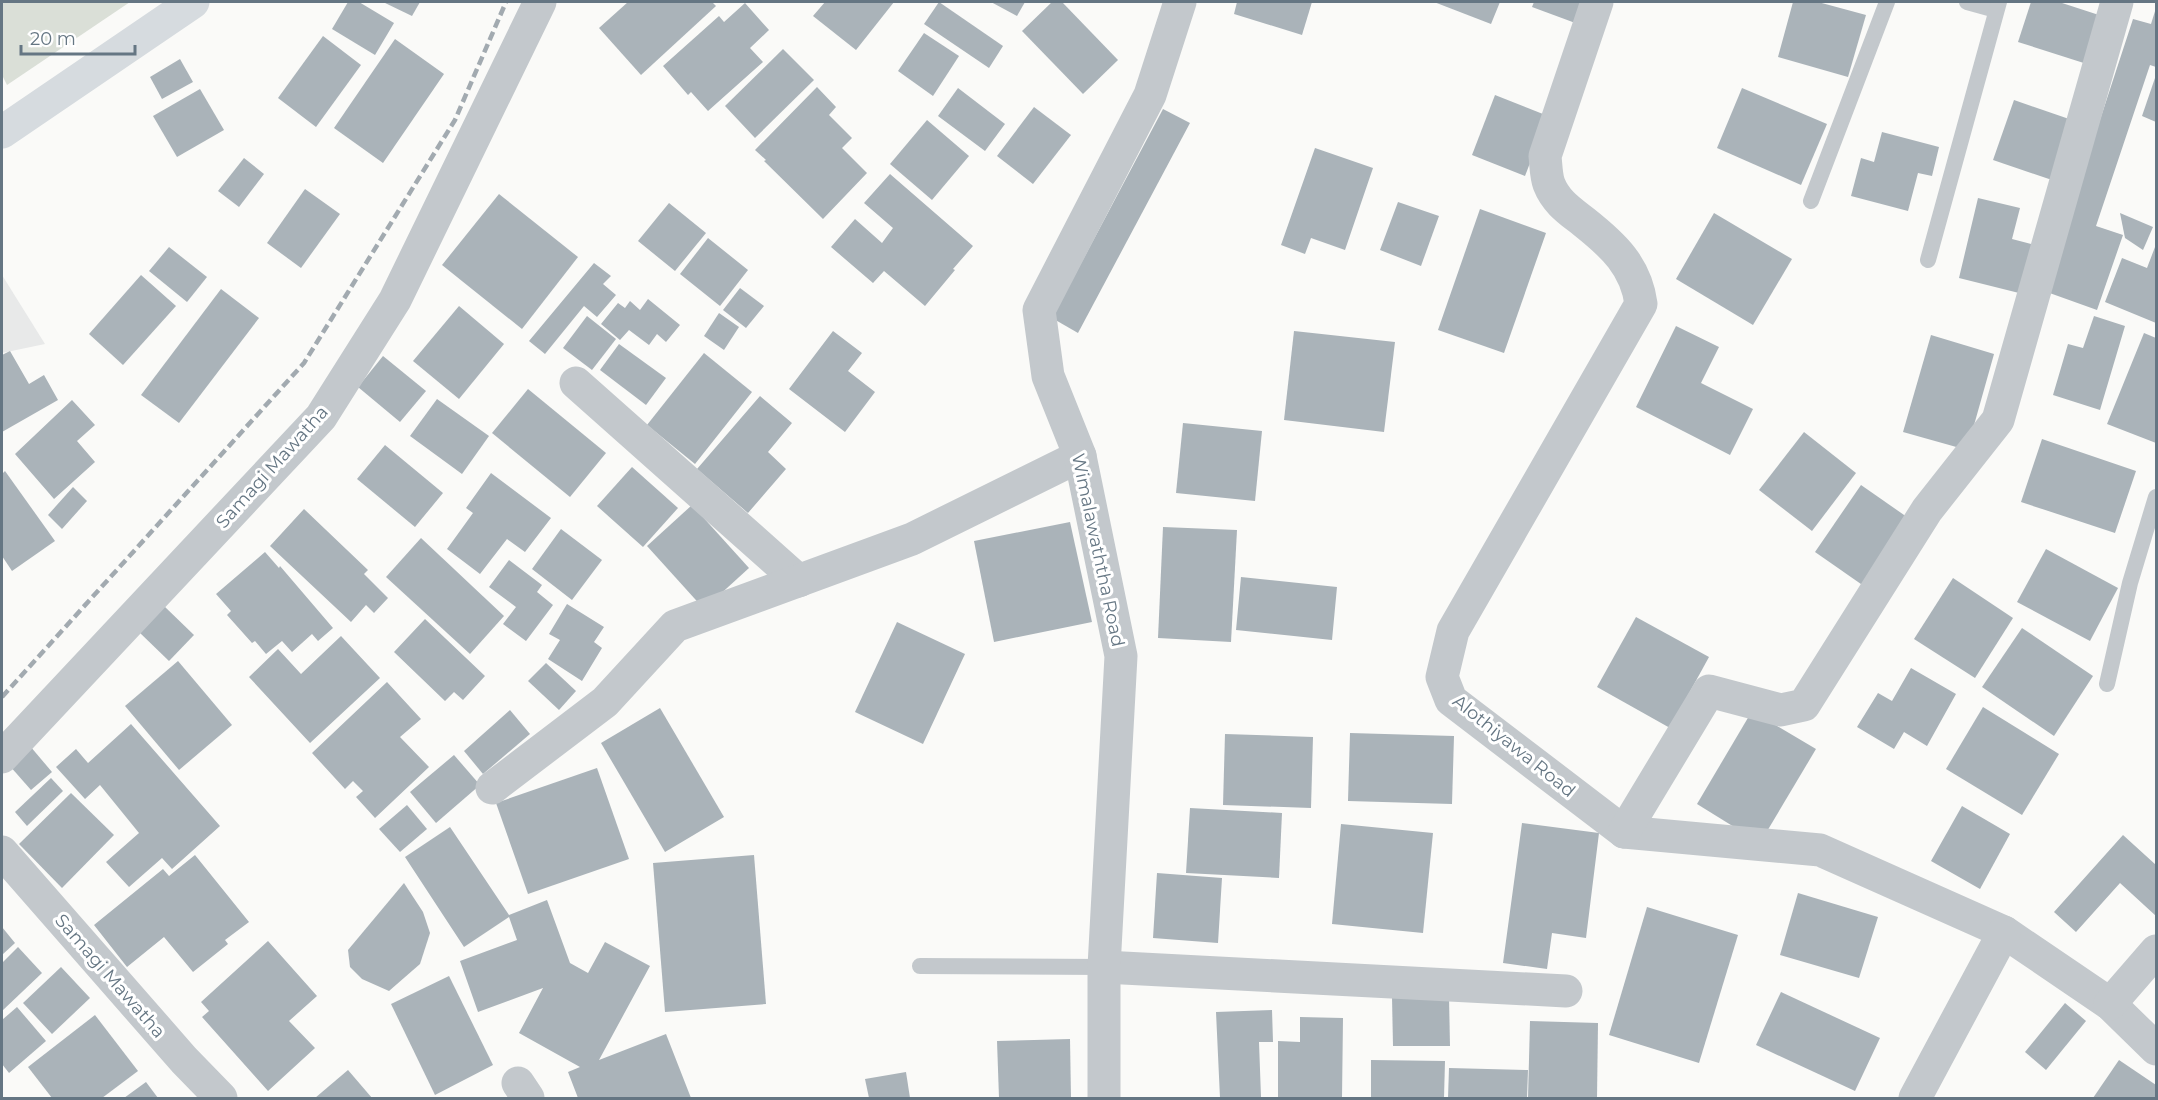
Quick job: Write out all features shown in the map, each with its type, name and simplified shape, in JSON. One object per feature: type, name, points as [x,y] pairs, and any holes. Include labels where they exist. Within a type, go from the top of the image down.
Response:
[{"type":"main road","points":[[2,132],[194,2]]},
{"type":"street","name":"Samagi Mawatha","points":[[2,758],[321,417],[395,300],[540,2]]},
{"type":"street","name":"Wimalawaththa Road","points":[[1104,1098],[1104,967],[1121,656],[1080,456],[1048,376],[1039,310],[1150,95],[1179,2]]},
{"type":"street","name":"Alothiyawa Road","points":[[1597,2],[1545,156],[1549,183],[1562,205],[1608,241],[1630,269],[1639,286],[1641,304],[1453,631],[1442,677],[1451,700],[1624,832]]},
{"type":"street","points":[[2117,2],[1998,420],[1927,510],[1804,705],[1781,710],[1709,691],[1624,832],[1820,850],[2004,932],[2110,1004],[2157,1049]]},
{"type":"street","points":[[576,383],[799,581]]},
{"type":"street","points":[[492,788],[605,702],[675,626],[912,539],[1080,456]]},
{"type":"street","name":"Samagi Mawatha","points":[[2,852],[183,1060],[221,1098]]},
{"type":"street","points":[[1915,1098],[2004,932]]},
{"type":"street","points":[[2110,1004],[2157,951]]},
{"type":"street","points":[[1104,967],[1566,991]]},
{"type":"lane","points":[[1811,201],[1887,2]]},
{"type":"lane","points":[[1928,260],[1998,6],[1967,2]]},
{"type":"lane","points":[[2107,684],[2130,583],[2157,497]]},
{"type":"lane","points":[[920,966],[1104,967]]},
{"type":"shaded area","points":[[2,2],[130,2],[7,85],[2,75]]},
{"type":"shaded area","points":[[2,275],[45,344],[2,353]]},
{"type":"building","points":[[348,2],[359,2],[394,23],[375,55],[332,29]]},
{"type":"building","points":[[383,2],[420,2],[412,16]]},
{"type":"building","points":[[628,2],[712,2],[716,6],[641,75],[599,28]]},
{"type":"building","points":[[825,2],[894,2],[856,50],[813,16]]},
{"type":"building","points":[[939,2],[1003,46],[989,68],[924,24]]},
{"type":"building","points":[[991,2],[1025,2],[1017,16]]},
{"type":"building","points":[[1052,2],[1062,2],[1118,60],[1083,94],[1022,31]]},
{"type":"building","points":[[1237,2],[1312,2],[1302,35],[1234,14]]},
{"type":"building","points":[[1434,2],[1500,2],[1491,24]]},
{"type":"building","points":[[1534,2],[1586,2],[1578,24],[1532,7]]},
{"type":"building","points":[[1793,2],[1818,2],[1866,15],[1848,77],[1778,57]]},
{"type":"building","points":[[2031,2],[2059,2],[2105,17],[2090,65],[2018,42]]},
{"type":"building","points":[[745,3],[769,30],[750,48],[763,62],[708,111],[691,92],[688,95],[663,66],[719,16],[724,22]]},
{"type":"building","points":[[2156,8],[2156,67],[2150,65],[2096,226],[2123,235],[2097,310],[2044,291],[2133,19],[2151,24]]},
{"type":"building","points":[[924,33],[959,56],[933,96],[898,71]]},
{"type":"building","points":[[323,36],[361,65],[316,127],[278,98]]},
{"type":"building","points":[[395,39],[444,74],[383,163],[334,128]]},
{"type":"building","points":[[783,49],[814,80],[755,138],[725,106]]},
{"type":"building","points":[[180,59],[193,82],[162,99],[150,77]]},
{"type":"building","points":[[2156,75],[2156,122],[2142,116]]},
{"type":"building","points":[[817,87],[836,107],[829,115],[852,138],[842,148],[867,173],[823,219],[755,150]]},
{"type":"building","points":[[958,88],[1005,124],[985,151],[938,116]]},
{"type":"building","points":[[1742,88],[1827,124],[1801,185],[1717,148]]},
{"type":"building","points":[[200,89],[224,130],[177,157],[153,116]]},
{"type":"building","points":[[1495,95],[1548,116],[1525,176],[1472,155]]},
{"type":"building","points":[[2014,100],[2072,120],[2052,180],[1993,160]]},
{"type":"building","points":[[1034,107],[1071,135],[1033,184],[997,156]]},
{"type":"building","points":[[1163,109],[1190,123],[1078,333],[1052,318]]},
{"type":"building","points":[[927,120],[969,156],[932,200],[890,164]]},
{"type":"building","points":[[1882,132],[1939,147],[1932,176],[1918,173],[1908,211],[1851,196],[1861,158],[1874,162]]},
{"type":"building","points":[[1315,148],[1373,168],[1345,250],[1311,238],[1305,254],[1281,245]]},
{"type":"building","points":[[244,158],[264,174],[239,207],[218,191]]},
{"type":"building","points":[[890,174],[973,246],[925,306],[884,271],[873,283],[831,247],[855,219],[882,243],[893,228],[864,203]]},
{"type":"building","points":[[305,189],[340,214],[301,268],[267,243]]},
{"type":"building","points":[[499,194],[578,257],[522,329],[442,265]]},
{"type":"building","points":[[1978,198],[2020,208],[2012,239],[2039,246],[2027,295],[1959,278]]},
{"type":"building","points":[[1398,202],[1439,216],[1421,266],[1380,250]]},
{"type":"building","points":[[669,203],[706,233],[675,271],[638,241]]},
{"type":"building","points":[[1480,209],[1546,233],[1504,353],[1438,330]]},
{"type":"building","points":[[1714,213],[1792,259],[1753,325],[1676,279]]},
{"type":"building","points":[[2120,213],[2153,227],[2143,250],[2125,238]]},
{"type":"building","points":[[708,238],[748,270],[720,306],[680,274]]},
{"type":"building","points":[[169,247],[207,277],[187,302],[149,271]]},
{"type":"building","points":[[2155,247],[2156,323],[2105,302],[2122,258],[2147,268]]},
{"type":"building","points":[[594,263],[611,276],[603,284],[616,295],[597,317],[584,306],[545,354],[529,341]]},
{"type":"building","points":[[141,275],[176,306],[123,365],[89,334]]},
{"type":"building","points":[[740,288],[764,306],[746,328],[723,310]]},
{"type":"building","points":[[221,289],[259,318],[179,423],[141,395]]},
{"type":"building","points":[[648,299],[680,325],[666,342],[657,334],[649,345],[629,330],[620,340],[601,324],[618,303],[625,308],[630,301],[640,310]]},
{"type":"building","points":[[459,306],[504,344],[459,399],[413,361]]},
{"type":"building","points":[[719,313],[739,327],[724,350],[704,336]]},
{"type":"building","points":[[587,316],[616,339],[592,370],[563,348]]},
{"type":"building","points":[[2094,316],[2125,326],[2100,410],[2053,395],[2068,344],[2083,348]]},
{"type":"building","points":[[1676,326],[1719,347],[1701,383],[1753,409],[1730,455],[1636,407]]},
{"type":"building","points":[[833,331],[862,353],[848,371],[875,392],[845,432],[789,389]]},
{"type":"building","points":[[1294,331],[1395,342],[1384,432],[1284,420]]},
{"type":"building","points":[[2144,333],[2156,338],[2156,443],[2107,424]]},
{"type":"building","points":[[1931,335],[1994,354],[1967,450],[1903,432]]},
{"type":"building","points":[[619,344],[666,378],[646,405],[600,370]]},
{"type":"building","points":[[10,351],[29,384],[44,375],[58,400],[2,432],[2,355]]},
{"type":"building","points":[[704,353],[752,392],[695,464],[647,425]]},
{"type":"building","points":[[383,356],[426,391],[400,422],[358,387]]},
{"type":"building","points":[[528,389],[606,453],[570,497],[492,433]]},
{"type":"building","points":[[760,396],[792,423],[768,452],[786,469],[748,513],[697,469]]},
{"type":"building","points":[[437,399],[489,436],[462,474],[410,436]]},
{"type":"building","points":[[72,400],[95,425],[77,441],[95,462],[54,499],[15,454]]},
{"type":"building","points":[[1183,423],[1262,431],[1255,501],[1176,493]]},
{"type":"building","points":[[1804,432],[1856,473],[1812,531],[1759,490]]},
{"type":"building","points":[[2042,439],[2136,471],[2115,533],[2021,502]]},
{"type":"building","points":[[385,445],[443,493],[415,527],[357,479]]},
{"type":"building","points":[[632,467],[678,508],[643,547],[597,506]]},
{"type":"building","points":[[5,471],[55,541],[12,571],[2,556],[2,474]]},
{"type":"building","points":[[491,473],[551,518],[525,552],[507,539],[480,574],[447,549],[473,513],[466,508]]},
{"type":"building","points":[[1861,485],[1917,524],[1871,591],[1815,552]]},
{"type":"building","points":[[73,487],[87,501],[62,529],[48,515]]},
{"type":"building","points":[[692,505],[749,568],[704,609],[647,546]]},
{"type":"building","points":[[304,509],[368,570],[364,574],[388,598],[374,613],[366,605],[351,622],[270,546]]},
{"type":"building","points":[[1070,522],[1092,622],[994,642],[974,541]]},
{"type":"building","points":[[1163,527],[1237,530],[1231,642],[1158,638]]},
{"type":"building","points":[[561,529],[602,560],[572,600],[532,569]]},
{"type":"building","points":[[421,538],[504,616],[470,654],[386,577]]},
{"type":"building","points":[[2046,549],[2118,588],[2090,641],[2017,602]]},
{"type":"building","points":[[265,552],[279,568],[280,566],[333,628],[318,641],[312,634],[292,652],[282,641],[266,654],[255,641],[252,643],[227,615],[231,611],[216,594]]},
{"type":"building","points":[[509,560],[542,585],[537,592],[553,605],[526,641],[503,624],[516,607],[489,587]]},
{"type":"building","points":[[1241,577],[1337,587],[1332,640],[1236,630]]},
{"type":"building","points":[[1953,578],[2013,618],[1975,678],[1914,639]]},
{"type":"building","points":[[567,604],[604,627],[594,642],[602,648],[582,681],[548,659],[560,640],[549,634]]},
{"type":"building","points":[[164,606],[194,635],[169,661],[139,632]]},
{"type":"building","points":[[1636,617],[1709,657],[1670,728],[1597,687]]},
{"type":"building","points":[[425,619],[485,676],[463,700],[454,692],[445,701],[394,652]]},
{"type":"building","points":[[897,622],[965,654],[923,744],[855,712]]},
{"type":"building","points":[[2022,628],[2093,676],[2054,736],[1982,687]]},
{"type":"building","points":[[341,636],[380,678],[310,743],[249,677],[278,649],[301,674]]},
{"type":"building","points":[[178,661],[232,725],[179,770],[125,706]]},
{"type":"building","points":[[546,663],[576,691],[559,710],[528,681]]},
{"type":"building","points":[[1911,668],[1956,694],[1927,746],[1904,732],[1894,749],[1857,727],[1878,693],[1892,701]]},
{"type":"building","points":[[387,682],[421,719],[400,737],[429,767],[375,818],[356,797],[363,791],[353,781],[345,789],[312,753]]},
{"type":"building","points":[[1983,707],[2059,754],[2022,815],[1946,769]]},
{"type":"building","points":[[660,708],[724,817],[665,852],[601,743]]},
{"type":"building","points":[[510,710],[530,734],[483,774],[464,751]]},
{"type":"building","points":[[1752,711],[1816,749],[1760,843],[1697,804]]},
{"type":"building","points":[[131,724],[220,826],[172,869],[162,858],[129,887],[106,862],[139,833],[100,785],[85,799],[56,767],[76,749],[88,763]]},
{"type":"building","points":[[1350,733],[1454,736],[1452,804],[1348,801]]},
{"type":"building","points":[[1225,734],[1313,737],[1311,808],[1223,805]]},
{"type":"building","points":[[30,746],[52,772],[31,790],[9,765]]},
{"type":"building","points":[[454,755],[480,785],[436,823],[410,792]]},
{"type":"building","points":[[597,768],[629,859],[528,894],[496,803]]},
{"type":"building","points":[[51,778],[63,791],[27,826],[15,812]]},
{"type":"building","points":[[71,793],[114,835],[62,888],[19,844]]},
{"type":"building","points":[[407,805],[427,829],[400,852],[379,829]]},
{"type":"building","points":[[1962,806],[2010,834],[1980,889],[1931,861]]},
{"type":"building","points":[[1190,808],[1282,813],[1279,878],[1186,873]]},
{"type":"building","points":[[1522,823],[1599,833],[1586,938],[1552,933],[1547,969],[1503,963]]},
{"type":"building","points":[[1341,824],[1433,833],[1423,933],[1332,924]]},
{"type":"building","points":[[450,827],[509,915],[547,900],[570,963],[588,973],[605,942],[650,966],[599,1060],[666,1034],[691,1098],[578,1098],[568,1072],[580,1067],[519,1033],[543,988],[478,1012],[460,961],[517,940],[509,917],[464,947],[405,857]]},
{"type":"building","points":[[2123,835],[2156,865],[2156,916],[2120,883],[2076,932],[2054,912]]},
{"type":"building","points":[[195,855],[249,922],[225,940],[228,944],[193,972],[164,937],[127,967],[94,925],[163,869],[169,876]]},
{"type":"building","points":[[754,855],[766,1004],[665,1012],[653,863]]},
{"type":"building","points":[[1157,873],[1222,878],[1218,943],[1153,938]]},
{"type":"building","points":[[404,883],[423,912],[430,933],[420,964],[389,991],[362,979],[350,967],[348,950]]},
{"type":"building","points":[[1798,893],[1878,917],[1859,978],[1780,955]]},
{"type":"building","points":[[1647,907],[1738,935],[1699,1063],[1609,1035]]},
{"type":"building","points":[[2,927],[15,943],[2,955]]},
{"type":"building","points":[[268,941],[317,996],[289,1021],[315,1048],[268,1091],[202,1017],[209,1011],[201,1002]]},
{"type":"building","points":[[18,947],[42,973],[2,1011],[2,963]]},
{"type":"building","points":[[61,967],[90,998],[52,1034],[23,1003]]},
{"type":"building","points":[[449,976],[493,1065],[435,1095],[391,1004]]},
{"type":"building","points":[[1781,992],[1880,1038],[1855,1091],[1756,1045]]},
{"type":"building","points":[[1449,996],[1450,1046],[1393,1046],[1392,997]]},
{"type":"building","points":[[2065,1003],[2086,1021],[2046,1070],[2025,1052]]},
{"type":"building","points":[[17,1007],[46,1041],[9,1073],[2,1064],[2,1020]]},
{"type":"building","points":[[1272,1010],[1273,1042],[1259,1042],[1261,1097],[1220,1098],[1216,1012]]},
{"type":"building","points":[[95,1015],[138,1071],[102,1098],[52,1098],[28,1067]]},
{"type":"building","points":[[1300,1017],[1343,1018],[1342,1098],[1278,1098],[1278,1041],[1300,1042]]},
{"type":"building","points":[[1530,1021],[1598,1023],[1597,1098],[1528,1098]]},
{"type":"building","points":[[1070,1039],[1071,1098],[999,1098],[997,1041]]},
{"type":"building","points":[[1371,1060],[1445,1061],[1444,1098],[1371,1098]]},
{"type":"building","points":[[2119,1060],[2156,1085],[2156,1098],[2093,1098]]},
{"type":"building","points":[[1449,1068],[1528,1070],[1527,1098],[1448,1098]]},
{"type":"building","points":[[348,1070],[372,1098],[315,1098]]},
{"type":"building","points":[[906,1072],[910,1098],[869,1098],[865,1079]]},
{"type":"building","points":[[146,1082],[158,1098],[124,1098]]},
{"type":"railway","points":[[2,697],[304,363],[455,120],[506,2]]}]
